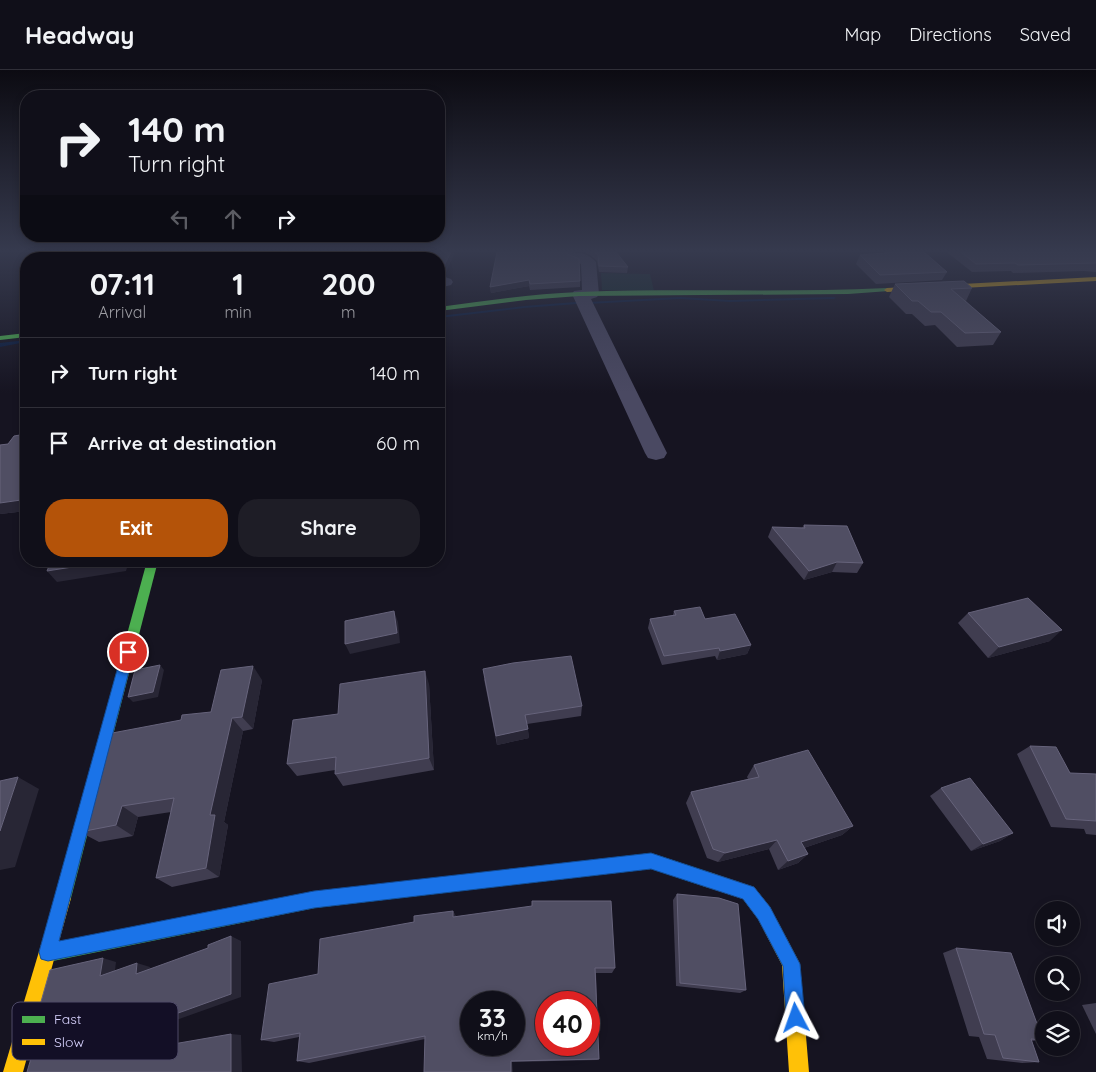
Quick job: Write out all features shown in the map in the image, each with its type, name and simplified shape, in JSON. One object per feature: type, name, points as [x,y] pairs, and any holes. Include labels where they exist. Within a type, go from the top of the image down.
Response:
[{"type":"street","points":[[445,308],[514,299]]},
{"type":"street","points":[[587,299],[656,453]]},
{"type":"street","points":[[0,338],[20,336]]},
{"type":"street","points":[[33,1002],[151,567]]},
{"type":"street","points":[[48,952],[314,900],[651,861],[748,893],[764,913],[792,964],[800,1072]]},
{"type":"building","points":[[910,299],[962,299],[1001,332],[965,333],[941,312],[931,312],[918,301],[912,301]]},
{"type":"building","points":[[20,435],[20,500],[0,503],[0,445],[8,444],[14,436]]},
{"type":"building","points":[[804,525],[847,526],[863,563],[837,562],[809,571],[772,527],[805,528]]},
{"type":"building","points":[[49,567],[72,567],[47,571]]},
{"type":"building","points":[[1028,598],[1062,630],[999,647],[968,613]]},
{"type":"building","points":[[700,607],[705,619],[735,614],[751,645],[720,651],[719,648],[664,656],[650,619],[676,615],[674,611]]},
{"type":"building","points":[[394,611],[397,633],[345,644],[345,621]]},
{"type":"building","points":[[571,656],[582,706],[525,715],[528,729],[496,736],[483,669],[513,663]]},
{"type":"building","points":[[160,665],[153,692],[128,697],[135,670]]},
{"type":"building","points":[[253,666],[242,717],[232,718],[210,815],[215,815],[206,868],[156,878],[174,798],[122,806],[116,825],[80,832],[107,734],[181,720],[182,715],[211,712],[221,670]]},
{"type":"building","points":[[425,671],[429,758],[335,774],[336,757],[287,764],[293,720],[338,714],[340,684]]},
{"type":"building","points":[[1030,746],[1056,747],[1070,773],[1096,774],[1096,821],[1066,819]]},
{"type":"building","points":[[808,750],[853,826],[801,842],[808,854],[788,861],[777,840],[725,853],[713,849],[691,792],[759,777],[754,765]]},
{"type":"building","points":[[18,777],[0,831],[0,781]]},
{"type":"building","points":[[970,778],[1013,833],[983,844],[941,788]]},
{"type":"building","points":[[677,894],[719,898],[738,904],[746,990],[680,983]]},
{"type":"building","points":[[532,901],[611,901],[615,968],[595,968],[596,991],[535,991],[535,1056],[599,1056],[599,1059],[511,1061],[511,1072],[424,1072],[425,1036],[297,1061],[300,1033],[261,1040],[269,984],[318,974],[320,939],[414,922],[414,916],[453,911],[453,917],[532,906]]},
{"type":"building","points":[[231,936],[231,994],[178,1013],[178,1002],[41,1002],[50,970],[103,958],[100,976],[137,963],[136,974],[208,948],[208,945]]},
{"type":"building","points":[[956,948],[1011,953],[1035,1018],[1035,1039],[1031,1039],[1035,1056],[1037,1056],[1039,1062],[1003,1058],[995,1035],[984,1034]]},
{"type":"building","points":[[231,1034],[231,1072],[27,1072],[31,1060],[178,1060],[178,1043]]},
{"type":"waterway","points":[[588,303],[666,299]]},
{"type":"waterway","points":[[693,299],[730,301],[808,299]]},
{"type":"waterway","points":[[445,316],[575,303]]},
{"type":"waterway","points":[[0,345],[20,342]]},
{"type":"traffic: fast","points":[[445,308],[520,299]]},
{"type":"traffic: fast","points":[[0,338],[20,336]]},
{"type":"traffic: fast","points":[[63,898],[151,567]]},
{"type":"traffic: fast","points":[[48,953],[315,900],[651,861],[709,880]]},
{"type":"traffic: slow","points":[[709,880],[748,893],[764,913],[791,964],[799,1072]]},
{"type":"traffic: slow","points":[[33,1002],[63,898]]},
{"type":"traffic: slow","points":[[13,1072],[16,1060]]},
{"type":"route","points":[[128,652],[48,952],[314,900],[651,861],[748,893],[764,913],[792,964],[796,1018]]}]
